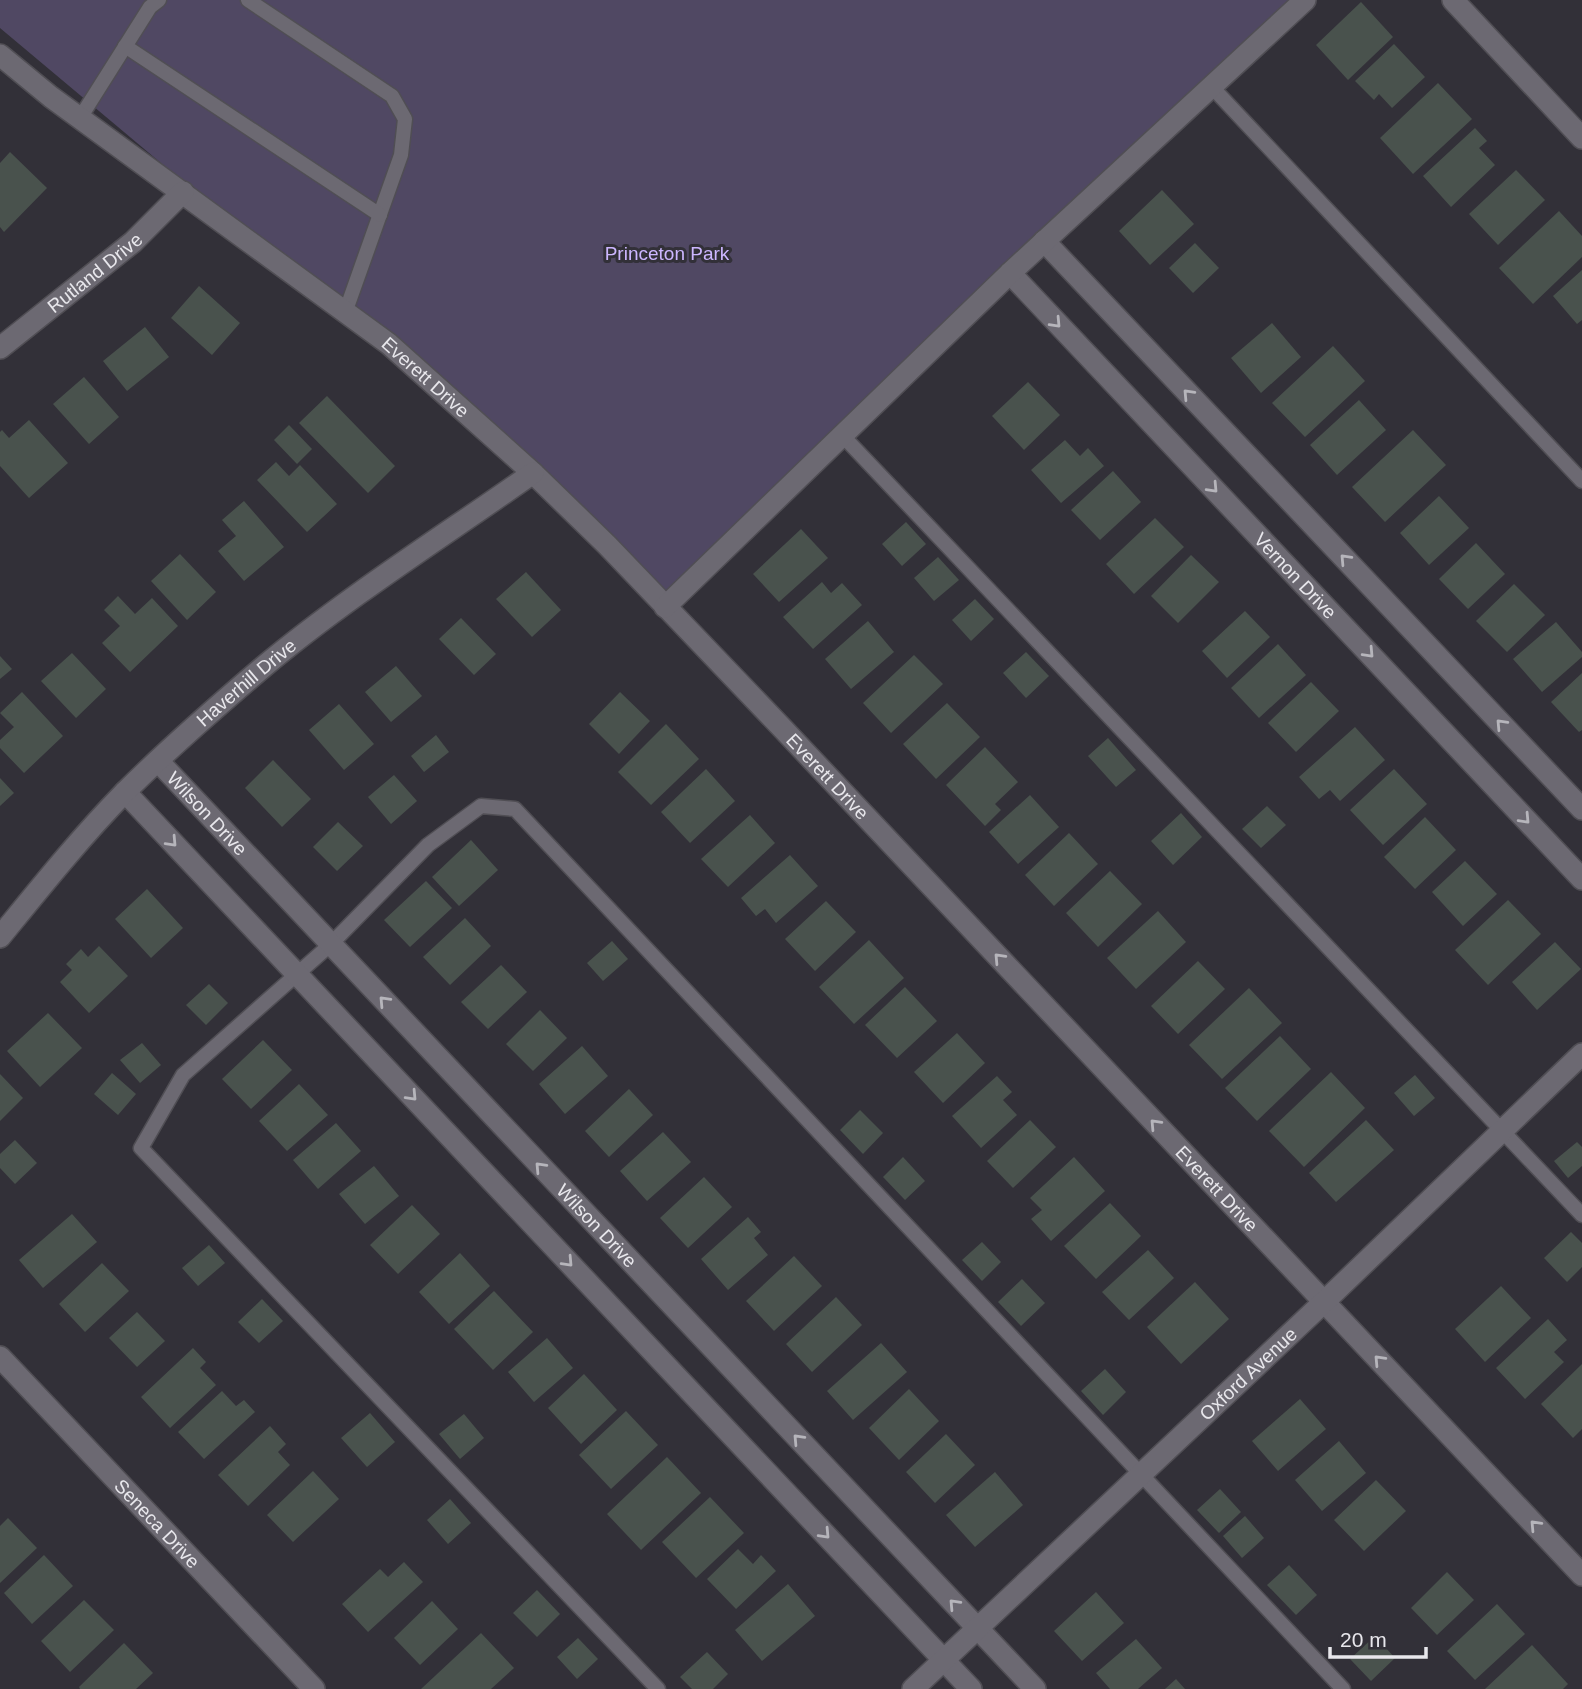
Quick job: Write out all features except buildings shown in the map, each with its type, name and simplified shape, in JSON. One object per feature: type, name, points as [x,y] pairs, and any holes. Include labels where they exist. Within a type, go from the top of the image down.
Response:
[{"type":"street","points":[[664,607],[1010,273],[1305,0]]},
{"type":"street","points":[[1453,0],[1582,138]]},
{"type":"street","name":"Everett Drive","points":[[0,55],[80,118],[398,352],[533,473],[607,545],[794,741],[1582,1575]]},
{"type":"street","name":"Rutland Drive","points":[[0,348],[133,242],[183,192]]},
{"type":"street","points":[[1044,241],[1582,809]]},
{"type":"street","name":"Vernon Drive","points":[[1010,273],[1582,878]]},
{"type":"street","name":"Haverhill Drive","points":[[0,937],[50,875],[125,792],[274,659],[354,598],[533,473]]},
{"type":"street","name":"Wilson Drive","points":[[158,761],[1035,1689]]},
{"type":"street","points":[[125,792],[971,1689]]},
{"type":"street","name":"Oxford Avenue","points":[[913,1689],[1582,1055]]},
{"type":"street","name":"Seneca Drive","points":[[0,1357],[314,1689]]},
{"type":"lane","points":[[80,118],[150,7],[159,0]]},
{"type":"lane","points":[[248,0],[392,96],[405,119],[401,155],[345,313]]},
{"type":"lane","points":[[125,46],[380,215]]},
{"type":"lane","points":[[1211,86],[1582,481]]},
{"type":"lane","points":[[842,435],[1582,1215]]},
{"type":"lane","points":[[658,1689],[141,1148],[183,1075],[330,945],[428,845],[481,806],[515,809],[1343,1689]]},
{"type":"green space","name":"Princeton Park","points":[[0,0],[1305,0],[665,607],[607,545],[292,273],[0,28]]}]
